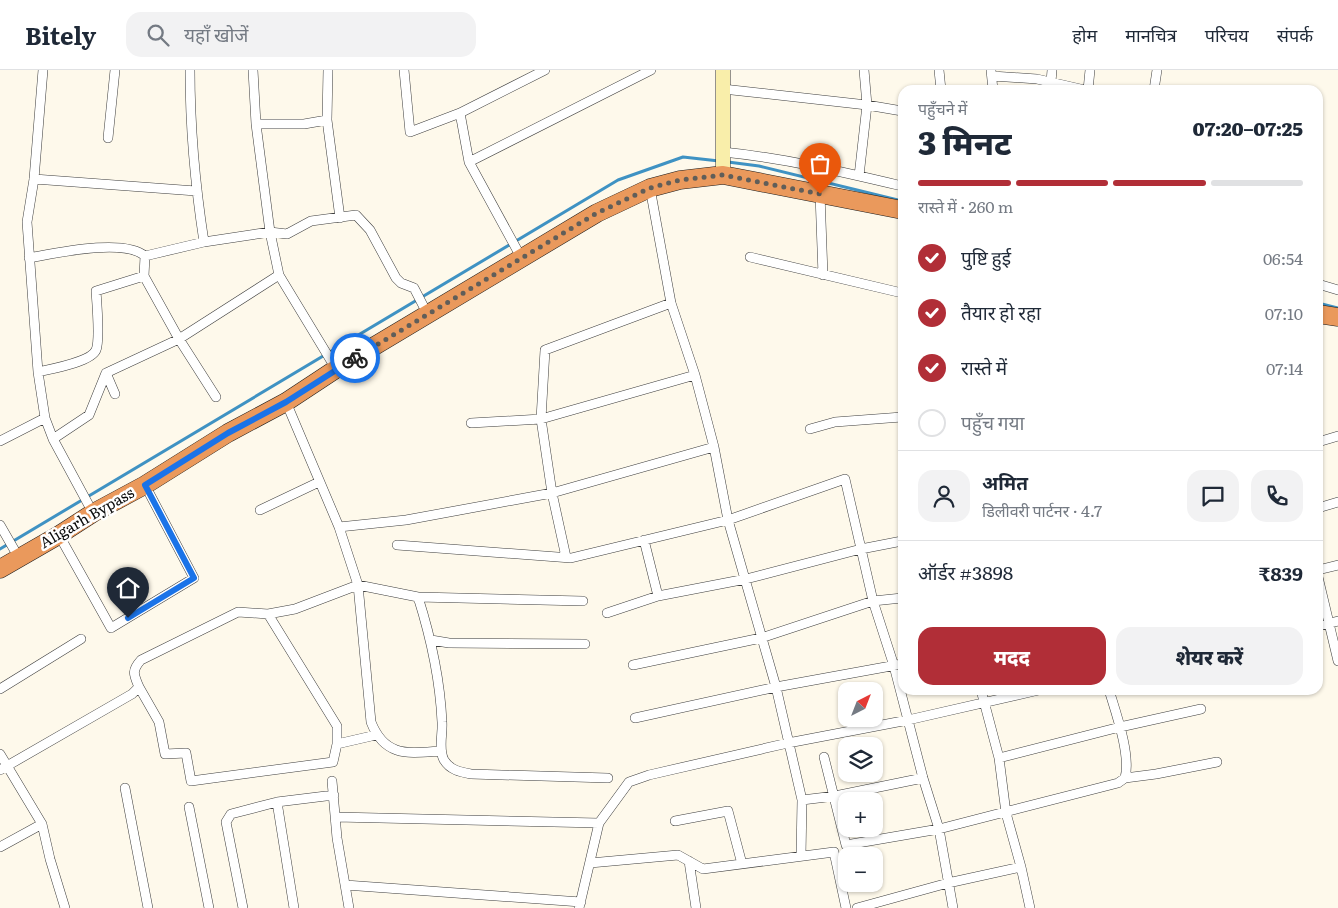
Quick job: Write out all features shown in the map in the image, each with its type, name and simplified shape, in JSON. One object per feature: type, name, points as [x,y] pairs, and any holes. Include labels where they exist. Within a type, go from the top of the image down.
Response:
[{"type":"highway","name":"Aligarh Bypass","points":[[0,569],[16,553],[59,535],[90,509],[145,485],[228,433],[286,402],[334,365],[427,312],[520,255],[597,213],[650,188],[680,180],[723,163],[820,194],[898,209]]},
{"type":"highway","points":[[1323,315],[1338,317]]},
{"type":"street","points":[[43,70],[34,179],[27,222],[38,372],[45,418],[53,439],[90,509]]},
{"type":"street","points":[[108,138],[115,70]]},
{"type":"street","points":[[190,70],[190,120],[196,191],[204,242]]},
{"type":"street","points":[[253,70],[256,124],[270,232],[280,275],[334,365]]},
{"type":"street","points":[[328,70],[327,120],[340,218]]},
{"type":"street","points":[[404,70],[410,132],[460,113],[530,73],[545,70]]},
{"type":"street","points":[[469,162],[650,70]]},
{"type":"street","points":[[723,70],[723,163],[756,155],[792,161],[898,185]]},
{"type":"street","points":[[859,176],[867,105],[864,70]]},
{"type":"street","points":[[939,70],[940,85]]},
{"type":"street","points":[[1051,82],[1052,70]]},
{"type":"street","points":[[1088,85],[1090,70]]},
{"type":"street","points":[[1155,85],[1157,70]]},
{"type":"street","points":[[991,73],[1064,85]]},
{"type":"street","points":[[723,89],[867,105],[898,110]]},
{"type":"street","points":[[460,113],[469,162],[520,255]]},
{"type":"street","points":[[256,124],[304,124],[327,120]]},
{"type":"street","points":[[34,179],[196,191]]},
{"type":"street","points":[[650,188],[671,303],[695,376],[714,448],[728,520],[776,687],[802,800],[801,856]]},
{"type":"street","points":[[820,194],[823,274]]},
{"type":"street","points":[[145,256],[204,242],[270,232],[287,234],[311,221],[356,215],[370,230],[396,278],[414,288],[427,312]]},
{"type":"street","points":[[29,258],[107,247],[130,248],[139,251],[145,256]]},
{"type":"street","points":[[145,256],[144,276],[179,339],[216,397]]},
{"type":"street","points":[[750,257],[898,292]]},
{"type":"street","points":[[53,439],[89,415],[106,373],[179,339],[280,275]]},
{"type":"street","points":[[38,372],[89,358],[96,351],[96,292],[144,276]]},
{"type":"street","points":[[1323,286],[1338,290]]},
{"type":"street","points":[[566,557],[552,493],[541,419],[544,350],[671,303]]},
{"type":"street","points":[[106,373],[115,394]]},
{"type":"street","points":[[471,423],[541,419],[695,376]]},
{"type":"street","points":[[286,402],[339,527],[358,585],[371,722],[376,735],[382,742],[394,750],[416,752],[442,751]]},
{"type":"street","points":[[810,429],[835,422],[898,417]]},
{"type":"street","points":[[0,441],[45,418]]},
{"type":"street","points":[[1323,440],[1338,436]]},
{"type":"street","points":[[339,527],[406,520],[552,493],[714,448]]},
{"type":"street","points":[[397,546],[571,558],[728,520],[845,479],[873,601],[898,665],[776,687],[635,718]]},
{"type":"street","points":[[260,510],[319,482]]},
{"type":"street","points":[[59,535],[111,628],[194,578],[145,485]]},
{"type":"street","points":[[1323,506],[1338,502]]},
{"type":"street","points":[[2,530],[16,553]]},
{"type":"street","points":[[644,540],[658,596]]},
{"type":"street","points":[[607,613],[658,596],[746,579],[861,549],[898,542]]},
{"type":"street","points":[[1323,568],[1338,564]]},
{"type":"street","points":[[268,614],[337,726],[337,744],[333,762],[191,781],[186,753],[165,754],[158,722],[139,688],[134,673],[135,666],[141,660],[230,615],[238,612],[268,614],[295,609],[358,585],[418,597],[583,602]]},
{"type":"street","points":[[418,597],[431,640],[441,702],[442,751],[444,759],[450,768],[470,774],[608,778]]},
{"type":"street","points":[[634,665],[761,638],[873,601],[898,598]]},
{"type":"street","points":[[1323,600],[1338,661]]},
{"type":"street","points":[[1323,624],[1338,620]]},
{"type":"street","points":[[0,689],[82,639]]},
{"type":"street","points":[[431,640],[449,643],[585,644]]},
{"type":"street","points":[[3,768],[132,694],[139,688]]},
{"type":"street","points":[[903,695],[923,778],[939,829],[953,908]]},
{"type":"street","points":[[983,695],[999,758],[1006,813],[1030,908]]},
{"type":"street","points":[[345,885],[580,905],[599,823],[629,782],[649,775],[788,743],[908,720],[1018,695]]},
{"type":"street","points":[[1110,695],[1120,727],[1127,770],[1125,778]]},
{"type":"street","points":[[999,758],[1120,727],[1201,709]]},
{"type":"street","points":[[337,744],[376,735]]},
{"type":"street","points":[[0,754],[3,768],[42,824],[50,859],[65,908]]},
{"type":"street","points":[[824,757],[846,845]]},
{"type":"street","points":[[691,877],[702,869],[834,852],[846,845],[939,829],[1006,813],[1118,783],[1125,778],[1217,762]]},
{"type":"street","points":[[802,800],[835,796],[923,778]]},
{"type":"street","points":[[332,781],[337,838],[349,908]]},
{"type":"street","points":[[125,788],[148,908]]},
{"type":"street","points":[[243,908],[226,822],[231,814],[277,802],[334,795]]},
{"type":"street","points":[[277,802],[294,908]]},
{"type":"street","points":[[190,807],[209,908]]},
{"type":"street","points":[[675,821],[728,811],[742,864]]},
{"type":"street","points":[[336,818],[599,823]]},
{"type":"street","points":[[0,847],[42,824]]},
{"type":"street","points":[[834,852],[846,908]]},
{"type":"street","points":[[590,863],[678,855],[702,869]]},
{"type":"street","points":[[689,861],[696,908]]},
{"type":"street","points":[[857,908],[948,883],[1021,867]]},
{"type":"waterway","points":[[0,549],[618,180],[683,157],[719,161]]},
{"type":"waterway","points":[[728,162],[759,166],[898,200]]},
{"type":"waterway","points":[[1323,304],[1338,308]]},
{"type":"way so far","points":[[355,358],[597,213],[650,188],[680,180],[723,175],[820,194]]},
{"type":"route","points":[[128,618],[194,578],[145,485],[228,433],[286,402],[355,358]]}]
